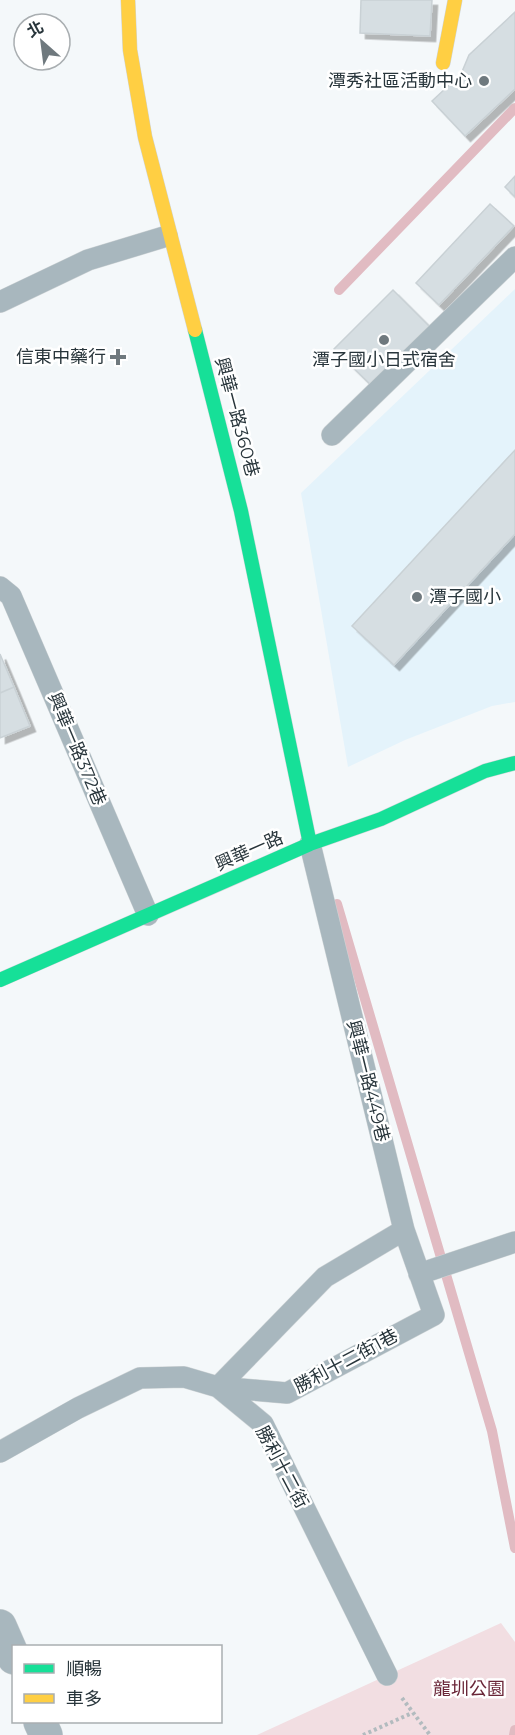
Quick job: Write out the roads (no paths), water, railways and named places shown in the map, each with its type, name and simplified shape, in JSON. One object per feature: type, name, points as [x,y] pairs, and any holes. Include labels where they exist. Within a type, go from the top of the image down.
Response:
[{"type":"street","name":"興華一路360巷","points":[[128,0],[128,38],[146,147],[166,237],[193,318],[238,491],[310,844]]},
{"type":"street","points":[[443,63],[455,0]]},
{"type":"street","name":"興華一路","points":[[0,980],[310,844],[381,819],[485,771],[515,763]]},
{"type":"street","points":[[0,1626],[12,1653]]},
{"type":"lane","points":[[0,302],[88,260],[166,237]]},
{"type":"lane","points":[[332,435],[515,257]]},
{"type":"lane","name":"興華一路372巷","points":[[0,588],[11,596],[148,915]]},
{"type":"lane","name":"興華一路449巷","points":[[310,844],[404,1230],[427,1271],[434,1315]]},
{"type":"lane","points":[[218,1387],[326,1277],[404,1230]]},
{"type":"lane","points":[[427,1271],[515,1242]]},
{"type":"lane","name":"勝利十二街1巷","points":[[218,1387],[287,1393],[434,1315]]},
{"type":"lane","name":"勝利十二街","points":[[0,1452],[78,1408],[140,1378],[184,1377],[218,1387],[263,1424],[387,1675]]},
{"type":"waterway","points":[[339,290],[515,108]]},
{"type":"waterway","points":[[337,904],[492,1431],[515,1548]]},
{"type":"waterway","points":[[514,1735],[515,1730]]},
{"type":"place","name":"潭秀社區活動中心","points":[[484,81]]},
{"type":"place","name":"潭子國小日式宿舍","points":[[384,340]]},
{"type":"place","name":"信東中藥行","points":[[118,357]]},
{"type":"place","name":"潭子國小","points":[[417,597]]},
{"type":"park label","name":"龍圳公園","points":[[469,1689]]}]
